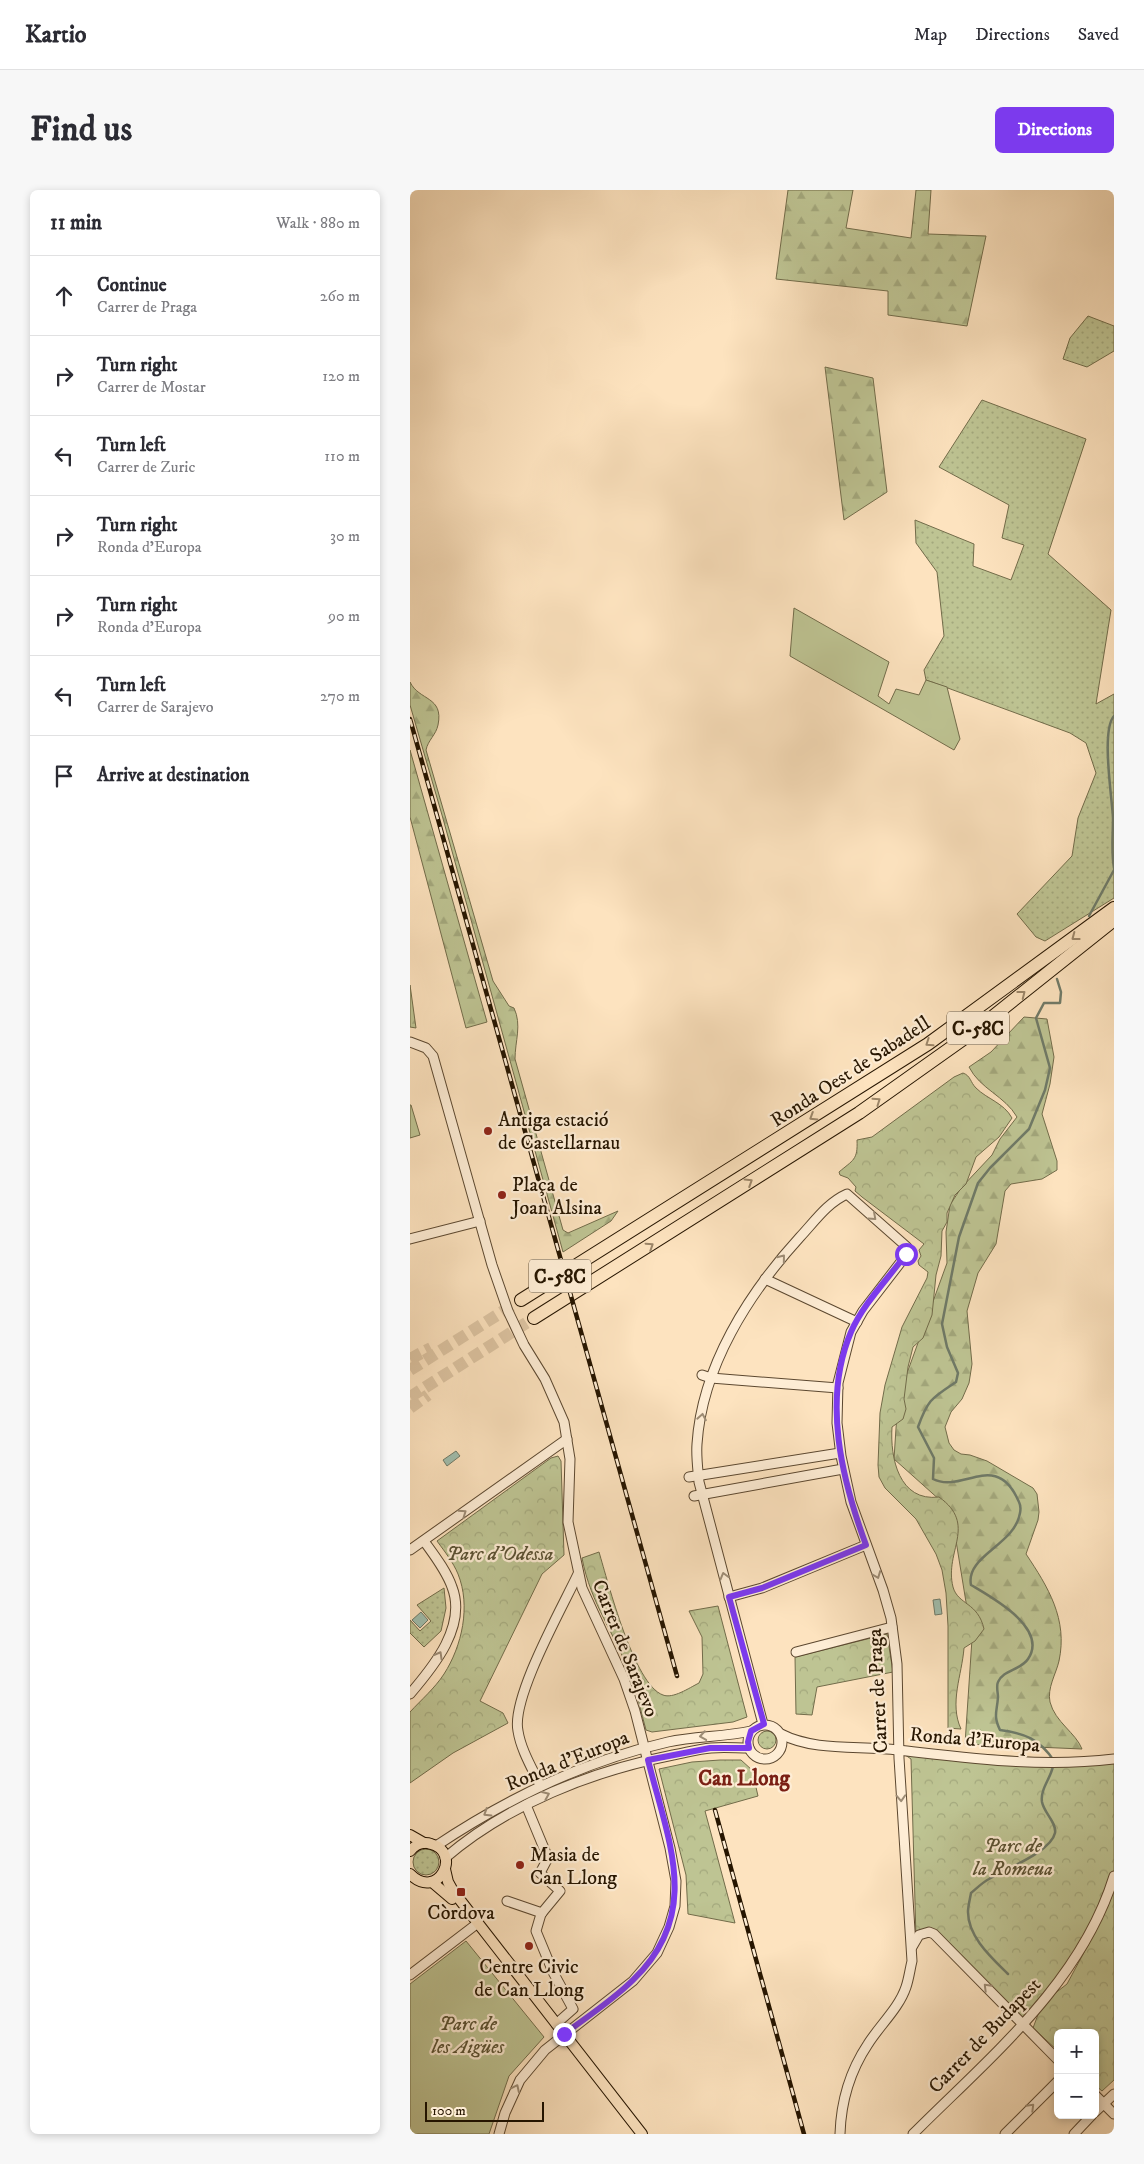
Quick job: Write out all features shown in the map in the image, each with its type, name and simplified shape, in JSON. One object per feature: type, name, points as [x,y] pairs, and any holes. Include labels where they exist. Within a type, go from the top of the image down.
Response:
[{"type":"highway","name":"Ronda Oest de Sabadell","points":[[521,1300],[928,1044],[1114,908]]},
{"type":"highway","name":"Ronda Oest de Sabadell","points":[[534,1318],[859,1113],[976,1030],[1114,920]]},
{"type":"main road","points":[[410,1835],[443,1851],[448,1882],[453,1891],[556,2024],[563,2036],[579,2053],[642,2134]]},
{"type":"main road","points":[[410,1852],[414,1847],[424,1843]]},
{"type":"main road","points":[[412,1879],[432,1882],[440,1877],[445,1869]]},
{"type":"main road","points":[[432,1882],[451,1897],[563,2036],[636,2134]]},
{"type":"street","name":"Carrer de Sarajevo","points":[[410,1042],[430,1051],[435,1060],[492,1265],[508,1311],[524,1345],[545,1379],[564,1422],[570,1459],[568,1522],[578,1574],[586,1597],[624,1679],[645,1748],[670,1848],[676,1882],[675,1906],[669,1927],[657,1953],[633,1981],[541,2054],[520,2080],[505,2113],[499,2134]]},
{"type":"street","name":"Carrer de Praga","points":[[765,1278],[834,1200],[847,1194],[907,1247],[906,1254],[851,1332],[838,1388],[837,1423],[840,1453],[851,1502],[883,1590],[892,1627],[897,1664],[898,1750],[912,1961],[906,1988],[895,2007],[867,2045],[850,2080],[841,2108],[840,2134]]},
{"type":"street","points":[[410,1239],[480,1221]]},
{"type":"street","points":[[764,1724],[694,1477],[697,1444],[704,1406],[711,1378],[732,1333],[754,1293],[765,1278],[857,1322]]},
{"type":"street","points":[[702,1375],[711,1378],[838,1388]]},
{"type":"street","points":[[410,1550],[567,1439]]},
{"type":"street","points":[[694,1477],[840,1453]]},
{"type":"street","points":[[698,1496],[843,1469]]},
{"type":"street","points":[[410,1694],[441,1653],[452,1629],[456,1607],[453,1588],[424,1541]]},
{"type":"street","points":[[729,1597],[762,1588],[866,1545]]},
{"type":"street","points":[[540,1785],[518,1732],[517,1715],[526,1684],[578,1574]]},
{"type":"street","points":[[796,1652],[892,1627]]},
{"type":"street","name":"Ronda d'Europa","points":[[436,1846],[495,1809],[540,1785],[608,1758],[703,1736],[738,1734],[751,1731],[764,1724],[774,1726],[782,1734],[802,1743],[898,1750],[1002,1761],[1059,1763],[1094,1762],[1114,1759]]},
{"type":"street","points":[[749,1748],[748,1742],[751,1731]]},
{"type":"street","points":[[780,1752],[783,1744],[782,1734]]},
{"type":"street","name":"Ronda d'Europa","points":[[445,1858],[500,1819],[526,1805],[610,1770],[648,1760],[710,1748],[749,1748],[755,1756],[766,1759],[776,1756],[788,1747],[802,1743]]},
{"type":"street","points":[[526,1805],[548,1858],[540,1873],[560,1891],[542,1913],[536,1932],[552,1972],[573,2009],[556,2024]]},
{"type":"street","name":"Carrer de Budapest","points":[[913,2134],[1023,2024],[1050,1994],[1097,1920],[1114,1876]]},
{"type":"street","points":[[507,1902],[542,1913]]},
{"type":"street","points":[[410,1974],[474,1926]]},
{"type":"street","points":[[912,1947],[919,1935],[930,1932],[934,1934],[1054,2056]]},
{"type":"street","points":[[1009,2133],[1054,2085]]},
{"type":"street","points":[[1099,2108],[1114,2094]]},
{"type":"street","points":[[1099,2099],[1114,2114]]},
{"type":"street","points":[[1074,2134],[1088,2119]]},
{"type":"green space","points":[[788,190],[853,190],[846,228],[911,238],[916,190],[931,190],[928,234],[986,236],[967,326],[888,315],[888,291],[776,279]]},
{"type":"green space","points":[[1088,316],[1114,326],[1114,351],[1087,367],[1063,359],[1070,338]]},
{"type":"green space","points":[[825,367],[873,378],[887,492],[844,520]]},
{"type":"green space","points":[[982,400],[1086,439],[1048,554],[1111,610],[1096,704],[1114,694],[1114,898],[1045,941],[1036,937],[1017,914],[1072,856],[1078,818],[1096,773],[1086,743],[1070,733],[926,680],[924,670],[944,636],[937,572],[916,543],[915,520],[974,544],[973,566],[1011,580],[1024,545],[1002,538],[1009,505],[939,467]]},
{"type":"green space","points":[[794,608],[889,662],[878,696],[889,704],[896,689],[919,695],[926,680],[947,687],[960,739],[954,750],[790,656]]},
{"type":"green space","points":[[410,682],[419,693],[434,704],[439,716],[436,732],[428,743],[426,750],[493,981],[509,1006],[514,1008],[518,1021],[515,1059],[563,1230],[568,1233],[618,1211],[611,1221],[563,1252],[410,705]]},
{"type":"green space","points":[[410,750],[487,1022],[466,1028],[410,817]]},
{"type":"green space","points":[[410,985],[416,1028],[410,1027]]},
{"type":"green space","points":[[1024,1017],[1047,1019],[1054,1057],[1050,1084],[1042,1114],[1057,1161],[1057,1170],[1042,1179],[1011,1184],[1005,1191],[996,1244],[978,1273],[967,1311],[972,1364],[969,1383],[962,1399],[951,1412],[945,1427],[949,1443],[954,1450],[961,1454],[987,1461],[1033,1488],[1037,1494],[1038,1520],[1026,1554],[1042,1579],[1054,1604],[1061,1631],[1059,1661],[1049,1697],[1056,1716],[1082,1749],[965,1744],[972,1639],[951,1510],[894,1459],[898,1398],[947,1263],[946,1232],[950,1205],[961,1188],[992,1155],[1000,1139],[1017,1117],[1006,1103],[979,1081],[969,1067],[991,1052]]},
{"type":"green space","points":[[963,1073],[968,1076],[980,1092],[1005,1109],[1012,1118],[999,1137],[976,1157],[966,1184],[955,1195],[947,1213],[947,1222],[942,1231],[941,1256],[936,1275],[932,1315],[923,1338],[913,1347],[908,1367],[904,1399],[906,1409],[903,1419],[892,1427],[895,1464],[906,1485],[914,1493],[925,1497],[939,1497],[950,1507],[956,1518],[958,1528],[951,1574],[953,1587],[959,1597],[977,1614],[984,1629],[975,1641],[964,1648],[956,1699],[956,1709],[961,1729],[948,1728],[948,1626],[946,1593],[942,1570],[936,1554],[916,1519],[885,1488],[879,1477],[878,1465],[880,1413],[885,1385],[902,1327],[927,1278],[928,1272],[919,1265],[918,1261],[921,1256],[919,1250],[924,1244],[862,1197],[855,1191],[856,1187],[848,1178],[840,1175],[839,1172],[854,1159],[857,1152],[857,1140],[872,1137],[954,1077]]},
{"type":"green space","points":[[410,1105],[420,1135],[410,1138]]},
{"type":"green space","name":"Parc d'Odessa","points":[[558,1456],[561,1461],[564,1555],[542,1574],[480,1701],[503,1713],[508,1723],[453,1753],[410,1783],[410,1712],[444,1674],[456,1651],[463,1625],[464,1599],[462,1586],[454,1565],[437,1541],[551,1458]]},
{"type":"green space","points":[[599,1552],[632,1653],[642,1673],[652,1687],[663,1695],[671,1696],[699,1683],[703,1674],[702,1637],[689,1611],[718,1606],[747,1717],[733,1722],[652,1732],[646,1730],[630,1675],[597,1605],[586,1575],[582,1558]]},
{"type":"green space","points":[[444,1588],[446,1608],[441,1631],[424,1647],[410,1633],[410,1620],[420,1631],[431,1621],[417,1605]]},
{"type":"green space","points":[[887,1634],[893,1672],[817,1687],[812,1715],[796,1714],[795,1657]]},
{"type":"green space","points":[[767,1731],[773,1734],[776,1740],[773,1746],[767,1749],[761,1746],[758,1740],[761,1734]]},
{"type":"green space","name":"Parc de la Romeua","points":[[898,1750],[1114,1762],[1114,1871],[1097,1920],[1045,2001],[1067,1984],[1095,1932],[1114,1889],[1114,2080],[1102,2091],[1099,2088],[1099,2029],[1054,2029],[1054,2047],[1033,2028],[1042,2004],[1023,2024],[930,1932],[916,1938],[911,1759]]},
{"type":"green space","points":[[741,1760],[752,1770],[758,1796],[705,1811],[735,1923],[688,1914],[686,1875],[659,1769],[692,1762]]},
{"type":"green space","points":[[426,1849],[435,1853],[439,1862],[435,1871],[426,1875],[417,1871],[413,1862],[417,1853]]},
{"type":"green space","name":"Parc de les Aigües","points":[[466,1941],[544,2037],[509,2076],[489,2134],[410,2134],[410,1984]]},
{"type":"shaded area","points":[[456,1451],[460,1456],[447,1466],[443,1460]]},
{"type":"shaded area","points":[[940,1599],[942,1614],[935,1615],[933,1600]]},
{"type":"shaded area","points":[[421,1612],[428,1620],[420,1628],[412,1620]]},
{"type":"waterway","points":[[1114,716],[1108,735],[1114,868]]},
{"type":"waterway","points":[[1089,916],[1114,870]]},
{"type":"waterway","points":[[1054,1761],[1049,1753],[1031,1738],[1000,1730],[996,1717],[997,1684],[1000,1678],[1021,1666],[1028,1659],[1032,1647],[1031,1636],[1015,1615],[971,1585],[971,1575],[975,1566],[1009,1534],[1016,1524],[1021,1507],[1020,1503],[1010,1486],[1000,1478],[990,1475],[944,1482],[933,1479],[934,1458],[918,1427],[925,1410],[932,1400],[956,1382],[958,1373],[947,1347],[942,1324],[959,1237],[978,1183],[990,1168],[1029,1129],[1045,1090],[1050,1068],[1036,1018],[1044,1003],[1060,1003],[1061,992],[1057,979]]},
{"type":"waterway","points":[[1008,1974],[982,1946],[972,1930],[968,1912],[971,1893],[987,1880],[1037,1853],[1052,1840],[1055,1829],[1043,1806],[1042,1797],[1053,1766]]},
{"type":"tunnel","points":[[410,1370],[521,1300]]},
{"type":"tunnel","points":[[410,1397],[534,1318]]},
{"type":"tunnel","points":[[410,1359],[431,1348]]},
{"type":"tunnel","points":[[410,1408],[428,1395]]},
{"type":"railway","points":[[410,719],[677,1676]]},
{"type":"railway","points":[[715,1810],[804,2134]]},
{"type":"place","name":"Antiga estació de Castellarnau","points":[[488,1131]]},
{"type":"place","name":"Plaça de Joan Alsina","points":[[502,1195]]},
{"type":"place","name":"Masia de Can Llong","points":[[520,1865]]},
{"type":"place","name":"Còrdova","points":[[461,1892]]},
{"type":"place","name":"Centre Civic de Can Llong","points":[[529,1946]]},
{"type":"district","name":"Can Llong","points":[[744,1778]]},
{"type":"route","points":[[564,2034],[633,1981],[657,1953],[669,1927],[675,1906],[676,1882],[670,1848],[648,1760],[710,1748],[749,1748],[748,1742],[751,1731],[764,1724],[729,1597],[762,1588],[866,1545],[851,1502],[840,1456],[837,1423],[838,1383],[851,1332],[863,1311],[906,1254]]}]
